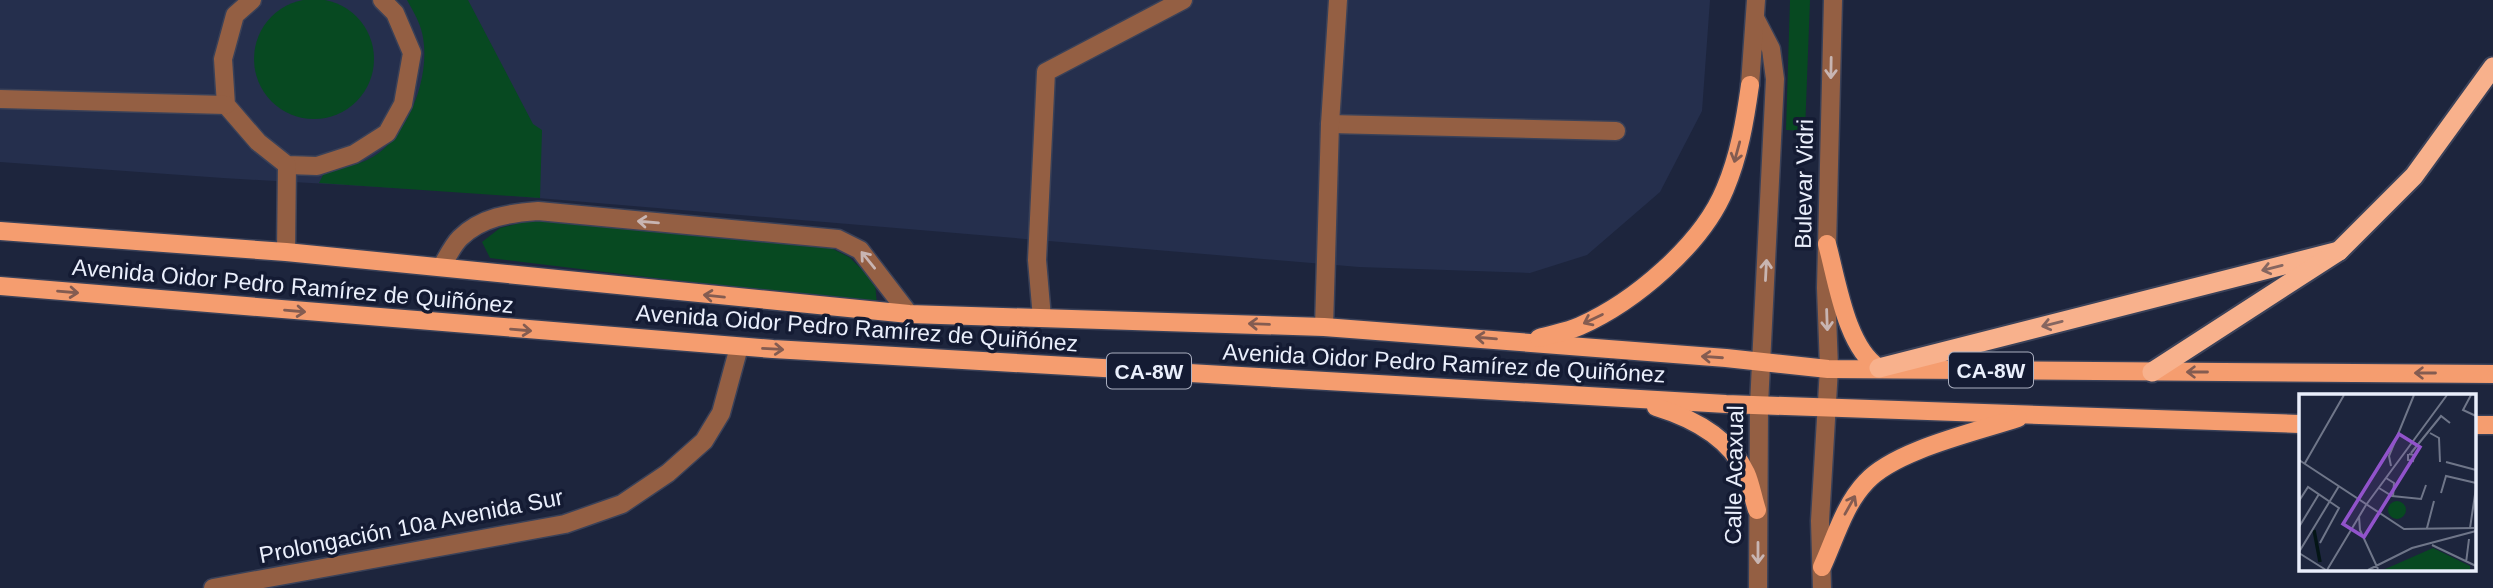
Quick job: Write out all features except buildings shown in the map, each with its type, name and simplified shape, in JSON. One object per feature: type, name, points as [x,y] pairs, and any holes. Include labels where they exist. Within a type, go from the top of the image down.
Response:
[{"type":"highway","points":[[2152,372],[2339,251],[2414,176],[2493,67]]},
{"type":"highway","points":[[1879,368],[2339,251]]},
{"type":"main road","points":[[1525,342],[1577,327],[1611,311],[1666,269],[1689,244],[1724,192],[1745,124],[1750,85]]},
{"type":"main road","name":"Avenida Oidor Pedro Ramírez de Quiñónez","points":[[0,231],[442,266],[732,298],[909,314],[1324,327],[1829,368]]},
{"type":"main road","points":[[1827,244],[1853,333],[1868,361],[1879,368]]},
{"type":"main road","name":"Avenida Oidor Pedro Ramírez de Quiñónez","points":[[0,286],[739,347],[1615,398],[2299,424]]},
{"type":"main road","name":"CA-8W","points":[[1829,368],[2493,374]]},
{"type":"main road","points":[[1615,398],[1676,413],[1700,424],[1725,444],[1746,472],[1757,510]]},
{"type":"main road","points":[[1822,567],[1849,505],[1866,482],[1880,470],[1935,445],[2030,414]]},
{"type":"street","points":[[252,0],[235,15],[223,59],[226,105],[258,142],[287,165],[317,166],[354,154],[387,133],[403,104],[412,53],[395,13],[382,0]]},
{"type":"street","points":[[1042,318],[1037,260],[1046,72],[1183,0]]},
{"type":"street","points":[[1324,327],[1330,124],[1338,0]]},
{"type":"street","name":"Bulevar Vidri","points":[[1750,85],[1756,0]]},
{"type":"street","name":"Bulevar Vidri","points":[[1829,368],[1826,288],[1833,0]]},
{"type":"street","name":"Bulevar Vidri","points":[[1756,20],[1771,50],[1775,79],[1761,363]]},
{"type":"street","points":[[0,99],[226,105]]},
{"type":"street","points":[[1330,124],[1616,131]]},
{"type":"street","points":[[286,252],[287,165]]},
{"type":"street","points":[[442,266],[459,238],[480,223],[508,213],[538,211],[838,239],[860,250],[909,314]]},
{"type":"street","name":"Prolongación 10a Avenida Sur","points":[[213,588],[565,524],[622,503],[668,473],[704,442],[721,413],[739,347]]},
{"type":"street","name":"Calle Acaxual","points":[[1758,588],[1761,363]]},
{"type":"street","points":[[1822,588],[1820,521],[1829,368]]},
{"type":"shaded area","points":[[0,0],[1710,0],[1702,111],[1660,192],[1587,255],[1530,273],[1359,267],[467,192],[0,162]]},
{"type":"green space","points":[[314,-1],[337,3],[356,17],[370,36],[374,59],[370,82],[356,101],[337,115],[314,119],[291,115],[272,101],[258,82],[254,59],[258,36],[272,17],[291,3]]},
{"type":"green space","points":[[407,0],[468,0],[533,124],[542,130],[540,198],[319,183],[325,171],[362,162],[382,151],[406,122],[414,104],[424,65],[420,25]]},
{"type":"green space","points":[[1790,0],[1810,0],[1805,131],[1786,130]]},
{"type":"green space","points":[[536,219],[829,247],[849,257],[875,282],[877,305],[490,258],[482,242],[500,228]]}]
